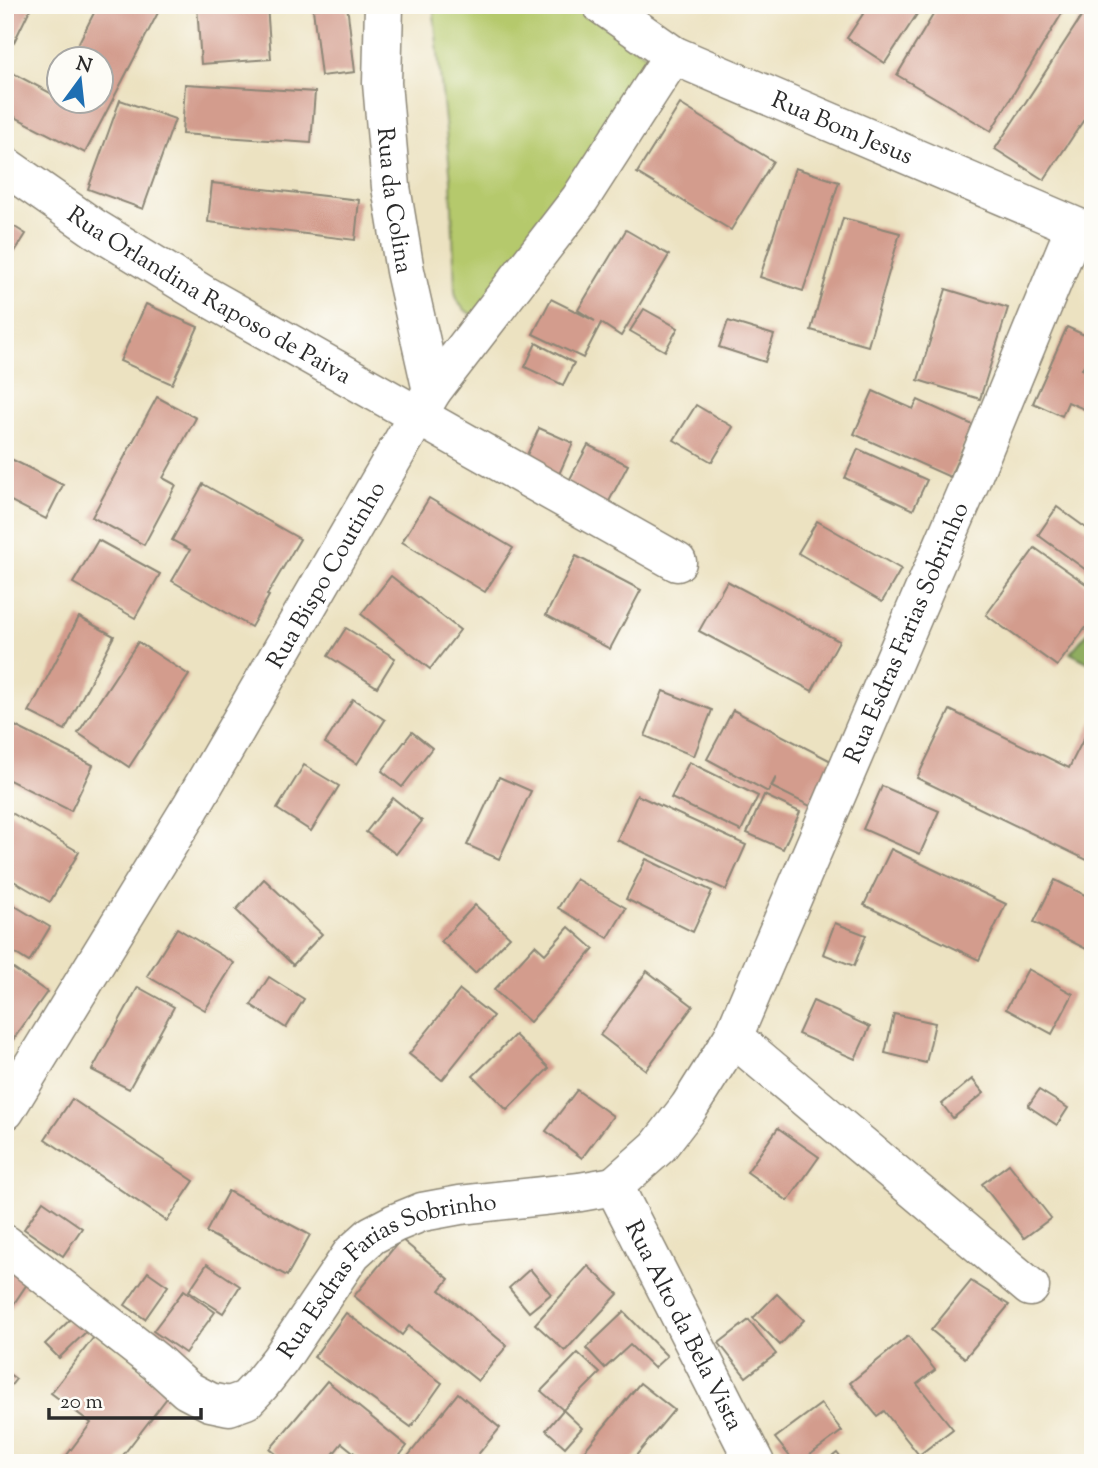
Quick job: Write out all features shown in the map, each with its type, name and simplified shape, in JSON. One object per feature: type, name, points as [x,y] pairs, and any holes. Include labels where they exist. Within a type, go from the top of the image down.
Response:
[{"type":"street","name":"Rua da Colina","points":[[384,5],[382,83],[391,187],[426,403]]},
{"type":"street","name":"Rua Bom Jesus","points":[[602,5],[673,55],[1084,230]]},
{"type":"street","name":"Rua Bispo Coutinho","points":[[5,1111],[191,807],[426,403],[580,198],[673,55]]},
{"type":"street","name":"Rua Orlandina Raposo de Paiva","points":[[5,166],[94,228],[204,296],[426,403],[677,562]]},
{"type":"street","name":"Rua Esdras Farias Sobrinho","points":[[5,1244],[156,1362],[187,1390],[210,1402],[229,1406],[246,1400],[261,1384],[352,1253],[372,1236],[422,1212],[614,1186],[659,1147],[689,1107],[733,1037],[966,492],[1084,230]]},
{"type":"street","points":[[733,1037],[1030,1287]]},
{"type":"street","name":"Rua Alto da Bela Vista","points":[[614,1186],[755,1463]]},
{"type":"green space","points":[[433,5],[575,5],[649,57],[653,71],[474,316],[461,306],[455,291],[451,180]]},
{"type":"green space","points":[[1093,626],[1093,665],[1070,653]]},
{"type":"building","points":[[5,5],[32,5],[14,42],[5,37]]},
{"type":"building","points":[[98,5],[162,5],[116,93],[116,46],[77,46]]},
{"type":"building","points":[[197,5],[267,5],[271,59],[201,64]]},
{"type":"building","points":[[347,5],[355,72],[321,76],[313,9]]},
{"type":"building","points":[[869,5],[923,5],[885,63],[847,38]]},
{"type":"building","points":[[939,5],[1067,5],[991,131],[897,75]]},
{"type":"building","points":[[1089,5],[1093,5],[1093,106],[1044,180],[995,149]]},
{"type":"building","points":[[5,69],[46,91],[46,116],[104,116],[85,153],[5,112]]},
{"type":"building","points":[[185,84],[315,92],[311,143],[182,134]]},
{"type":"building","points":[[120,100],[175,119],[143,209],[88,189]]},
{"type":"building","points":[[680,104],[773,161],[731,230],[637,173]]},
{"type":"building","points":[[795,168],[839,182],[803,291],[760,277]]},
{"type":"building","points":[[212,183],[359,200],[355,240],[208,222]]},
{"type":"building","points":[[843,218],[900,233],[868,346],[811,330]]},
{"type":"building","points":[[5,221],[26,234],[5,267]]},
{"type":"building","points":[[626,230],[669,255],[621,336],[601,323],[583,358],[533,334],[551,299],[595,321],[578,310]]},
{"type":"building","points":[[946,289],[1008,308],[980,399],[918,380]]},
{"type":"building","points":[[146,304],[198,327],[172,384],[120,361]]},
{"type":"building","points":[[644,309],[678,328],[665,351],[630,331]]},
{"type":"building","points":[[728,321],[774,335],[765,362],[719,347]]},
{"type":"building","points":[[1067,327],[1093,339],[1093,347],[1082,369],[1093,374],[1093,413],[1068,402],[1062,416],[1033,403]]},
{"type":"building","points":[[536,343],[574,363],[563,385],[525,367]]},
{"type":"building","points":[[873,391],[913,409],[918,400],[973,425],[950,477],[854,434]]},
{"type":"building","points":[[157,397],[196,418],[163,478],[176,485],[144,545],[92,517]]},
{"type":"building","points":[[696,405],[733,427],[712,462],[674,440]]},
{"type":"building","points":[[539,428],[573,443],[556,481],[522,466]]},
{"type":"building","points":[[588,445],[628,465],[604,511],[564,490]]},
{"type":"building","points":[[858,449],[927,480],[913,510],[845,478]]},
{"type":"building","points":[[5,456],[63,485],[46,519],[5,498]]},
{"type":"building","points":[[203,484],[300,539],[251,627],[172,581],[190,550],[172,540]]},
{"type":"building","points":[[429,498],[513,548],[485,592],[402,542]]},
{"type":"building","points":[[1057,507],[1093,533],[1093,575],[1038,535]]},
{"type":"building","points":[[817,521],[901,569],[882,602],[798,553]]},
{"type":"building","points":[[98,540],[160,574],[135,618],[73,583]]},
{"type":"building","points":[[1035,548],[1093,589],[1093,618],[1057,666],[986,615]]},
{"type":"building","points":[[576,556],[641,590],[610,649],[546,615]]},
{"type":"building","points":[[391,576],[460,630],[430,669],[361,614]]},
{"type":"building","points":[[727,581],[839,641],[812,691],[699,631]]},
{"type":"building","points":[[79,617],[114,636],[65,730],[29,712]]},
{"type":"building","points":[[346,628],[395,658],[377,687],[328,656]]},
{"type":"building","points":[[138,642],[189,675],[129,767],[78,733]]},
{"type":"building","points":[[663,691],[712,710],[694,756],[645,736]]},
{"type":"building","points":[[353,699],[385,720],[357,764],[325,743]]},
{"type":"building","points":[[733,710],[833,762],[810,806],[772,787],[776,777],[768,792],[707,759]]},
{"type":"building","points":[[950,710],[1069,768],[1093,720],[1093,863],[917,778]]},
{"type":"building","points":[[5,721],[93,765],[71,811],[5,778]]},
{"type":"building","points":[[412,732],[432,748],[402,787],[382,771]]},
{"type":"building","points":[[689,762],[758,796],[741,831],[671,798]]},
{"type":"building","points":[[304,765],[339,786],[311,831],[277,809]]},
{"type":"building","points":[[499,777],[531,791],[499,859],[467,845]]},
{"type":"building","points":[[882,786],[939,811],[920,854],[863,829]]},
{"type":"building","points":[[637,795],[746,845],[726,890],[617,840]]},
{"type":"building","points":[[764,795],[800,812],[783,849],[747,833]]},
{"type":"building","points":[[393,798],[422,821],[396,854],[366,832]]},
{"type":"building","points":[[10,812],[79,852],[50,902],[5,876],[5,821]]},
{"type":"building","points":[[891,849],[1006,904],[979,960],[864,905]]},
{"type":"building","points":[[646,859],[712,891],[693,932],[626,899]]},
{"type":"building","points":[[264,879],[322,934],[293,965],[236,910]]},
{"type":"building","points":[[576,879],[626,908],[608,938],[558,908]]},
{"type":"building","points":[[1055,880],[1093,899],[1093,935],[1086,949],[1034,922]]},
{"type":"building","points":[[5,900],[50,927],[29,962],[5,947]]},
{"type":"building","points":[[475,905],[510,937],[475,973],[441,941]]},
{"type":"building","points":[[835,923],[866,935],[854,966],[823,954]]},
{"type":"building","points":[[569,927],[594,949],[530,1022],[494,990],[535,945],[545,954]]},
{"type":"building","points":[[177,928],[234,963],[205,1010],[147,976]]},
{"type":"building","points":[[5,963],[47,992],[5,1051]]},
{"type":"building","points":[[1028,969],[1073,994],[1052,1034],[1006,1009]]},
{"type":"building","points":[[647,971],[693,1006],[646,1070],[600,1035]]},
{"type":"building","points":[[269,977],[304,999],[286,1028],[251,1005]]},
{"type":"building","points":[[138,987],[174,1007],[129,1089],[92,1070]]},
{"type":"building","points":[[460,990],[493,1016],[442,1080],[409,1054]]},
{"type":"building","points":[[813,1001],[870,1027],[855,1059],[798,1034]]},
{"type":"building","points":[[894,1014],[935,1023],[926,1063],[885,1053]]},
{"type":"building","points":[[515,1035],[549,1068],[507,1110],[473,1076]]},
{"type":"building","points":[[972,1079],[984,1093],[953,1118],[942,1104]]},
{"type":"building","points":[[577,1090],[613,1116],[582,1158],[546,1131]]},
{"type":"building","points":[[1039,1090],[1068,1108],[1057,1125],[1028,1106]]},
{"type":"building","points":[[72,1099],[194,1181],[167,1221],[45,1139]]},
{"type":"building","points":[[778,1128],[819,1157],[788,1201],[747,1172]]},
{"type":"building","points":[[1009,1164],[1051,1218],[1024,1238],[982,1184]]},
{"type":"building","points":[[228,1191],[310,1235],[287,1276],[206,1232]]},
{"type":"building","points":[[43,1201],[82,1228],[63,1256],[24,1229]]},
{"type":"building","points":[[401,1239],[449,1279],[440,1290],[507,1346],[478,1381],[409,1326],[402,1335],[354,1296]]},
{"type":"building","points":[[5,1261],[31,1278],[11,1308],[5,1304]]},
{"type":"building","points":[[207,1264],[240,1286],[223,1313],[189,1291]]},
{"type":"building","points":[[588,1266],[618,1294],[565,1351],[535,1324]]},
{"type":"building","points":[[530,1269],[551,1294],[529,1312],[509,1288]]},
{"type":"building","points":[[148,1272],[168,1286],[145,1319],[125,1305]]},
{"type":"building","points":[[971,1281],[1009,1305],[965,1358],[931,1330]]},
{"type":"building","points":[[184,1290],[215,1312],[185,1353],[153,1331]]},
{"type":"building","points":[[777,1294],[804,1320],[780,1345],[753,1318]]},
{"type":"building","points":[[624,1312],[667,1356],[654,1368],[630,1345],[605,1368],[586,1348]]},
{"type":"building","points":[[346,1313],[442,1383],[411,1427],[314,1357]]},
{"type":"building","points":[[76,1314],[90,1328],[59,1358],[45,1344]]},
{"type":"building","points":[[749,1320],[776,1354],[746,1377],[719,1343]]},
{"type":"building","points":[[908,1336],[935,1370],[917,1384],[953,1429],[919,1455],[884,1411],[877,1416],[850,1383]]},
{"type":"building","points":[[94,1337],[170,1394],[117,1463],[68,1463],[64,1459],[91,1423],[51,1393]]},
{"type":"building","points":[[578,1353],[600,1373],[563,1410],[541,1391]]},
{"type":"building","points":[[5,1371],[16,1379],[5,1393]]},
{"type":"building","points":[[327,1381],[407,1446],[394,1463],[367,1463],[342,1443],[326,1463],[287,1463],[270,1449]]},
{"type":"building","points":[[640,1383],[674,1410],[630,1463],[574,1463]]},
{"type":"building","points":[[458,1393],[500,1428],[471,1463],[409,1463],[405,1460]]},
{"type":"building","points":[[821,1404],[842,1431],[799,1463],[795,1463],[775,1438]]},
{"type":"building","points":[[563,1410],[582,1428],[565,1447],[546,1430]]},
{"type":"building","points":[[837,1453],[845,1463],[824,1463]]}]
